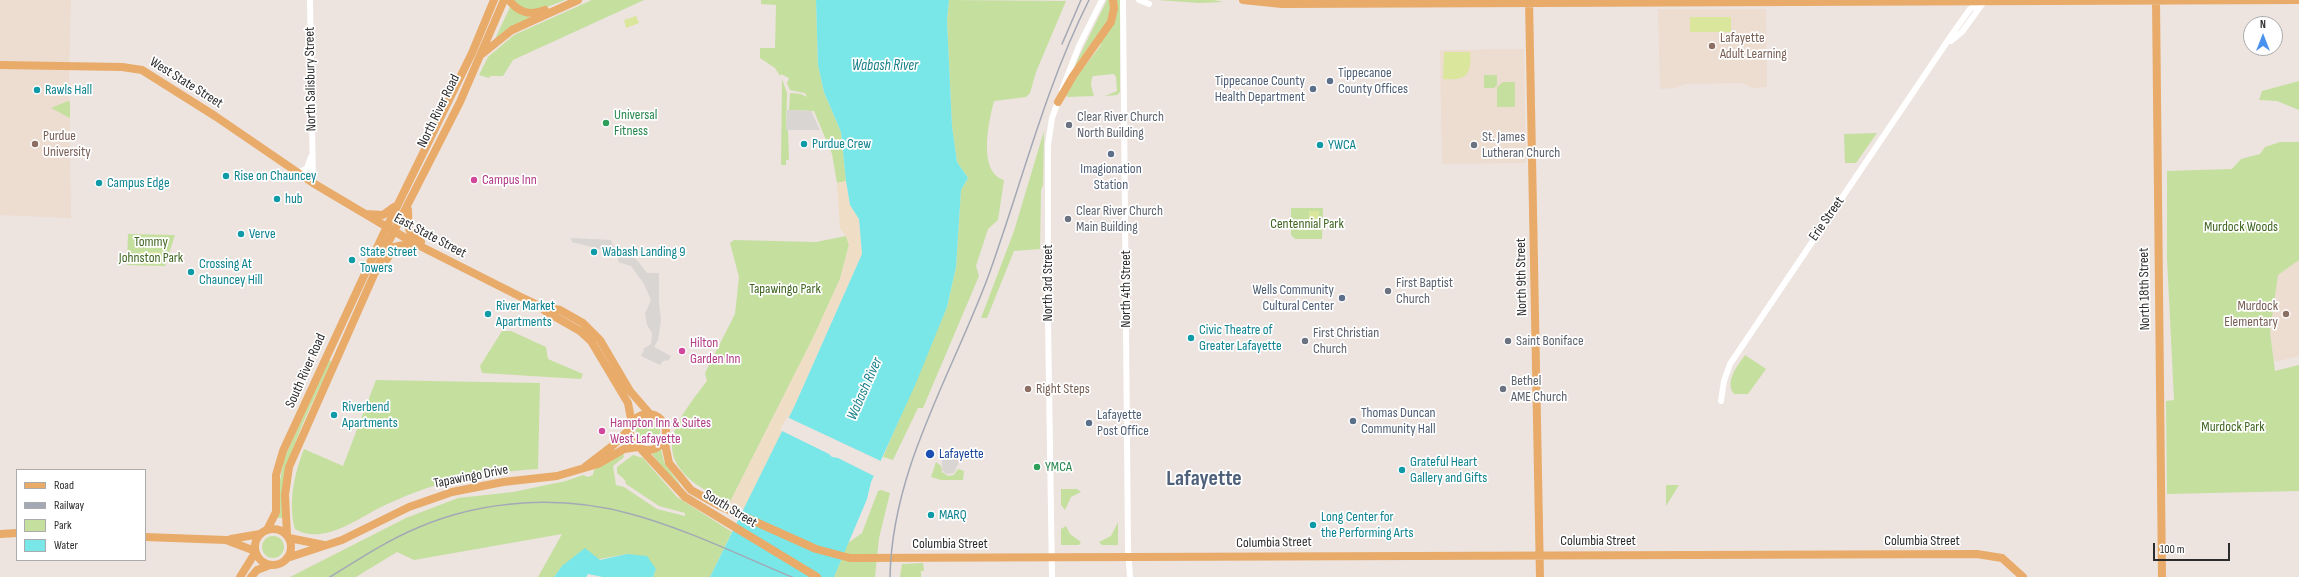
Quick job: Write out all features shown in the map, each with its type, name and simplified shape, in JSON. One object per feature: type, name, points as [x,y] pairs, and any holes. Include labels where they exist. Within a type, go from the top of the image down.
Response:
[{"type":"main road","name":"North River Road","points":[[386,228],[451,98],[494,0]]},
{"type":"main road","name":"North River Road","points":[[394,232],[480,56],[504,0]]},
{"type":"main road","points":[[509,0],[520,11],[529,14],[537,13],[574,0]]},
{"type":"main road","points":[[480,56],[512,30],[578,0]]},
{"type":"main road","points":[[1058,102],[1111,22],[1114,8],[1113,0]]},
{"type":"main road","points":[[1243,0],[1272,3],[1529,1],[2299,0]]},
{"type":"main road","name":"North 9th Street","points":[[1529,1],[1540,577]]},
{"type":"main road","name":"North 18th Street","points":[[2156,1],[2162,577]]},
{"type":"main road","name":"West State Street","points":[[1,65],[136,68],[215,116],[313,183]]},
{"type":"main road","name":"East State Street","points":[[313,183],[414,244],[540,306],[567,313],[593,332],[607,350],[630,391],[650,414]]},
{"type":"main road","points":[[363,213],[383,215],[397,204]]},
{"type":"main road","points":[[408,205],[407,221],[409,232],[418,240],[438,251],[447,260]]},
{"type":"main road","name":"South River Road","points":[[267,530],[276,512],[276,475],[283,451],[386,228]]},
{"type":"main road","name":"South River Road","points":[[288,536],[285,495],[289,467],[394,232]]},
{"type":"main road","points":[[371,283],[381,272],[391,250],[398,246],[414,244]]},
{"type":"main road","points":[[337,358],[336,349],[355,305],[362,281]]},
{"type":"main road","name":"East State Street","points":[[540,306],[545,311],[580,331],[591,342],[628,403],[631,426]]},
{"type":"main road","points":[[650,414],[656,415],[664,423],[666,428],[664,439],[662,444],[653,449],[640,448],[631,439],[631,426],[639,416],[650,414]]},
{"type":"main road","name":"Tapawingo Drive","points":[[584,467],[612,447],[631,426]]},
{"type":"main road","name":"Columbia Street","points":[[664,439],[668,463],[691,490],[718,505],[827,553],[855,558],[1539,554],[1977,554],[2002,558],[2023,577]]},
{"type":"main road","name":"Tapawingo Drive","points":[[287,558],[301,552],[342,540],[409,506],[452,492],[503,482],[557,476],[598,464],[624,449],[640,448]]},
{"type":"main road","name":"South Street","points":[[640,448],[685,497],[817,577]]},
{"type":"main road","points":[[146,538],[226,540],[260,534],[267,530],[278,530],[288,536],[290,548],[287,558],[280,564],[270,565],[257,570],[251,577]]},
{"type":"main road","points":[[2,532],[16,533]]},
{"type":"main road","points":[[240,577],[255,552],[256,540],[260,534]]},
{"type":"main road","name":"Tapawingo Drive","points":[[288,536],[324,545]]},
{"type":"main road","points":[[226,540],[255,552],[259,559],[270,565]]},
{"type":"street","name":"North Salisbury Street","points":[[310,0],[311,157],[313,162],[313,183]]},
{"type":"street","name":"North 3rd Street","points":[[1052,577],[1049,361],[1049,131],[1076,53],[1102,0]]},
{"type":"street","name":"North 4th Street","points":[[1124,0],[1130,577]]},
{"type":"street","points":[[1139,0],[1149,4]]},
{"type":"street","name":"Erie Street","points":[[1721,401],[1724,381],[1730,364],[1805,250],[1948,44],[1970,9],[1984,1]]},
{"type":"street","points":[[298,173],[307,168],[311,157]]},
{"type":"shaded area","name":"Purdue University","points":[[0,0],[71,0],[69,73],[71,218],[0,215]]},
{"type":"shaded area","name":"Lafayette Adult Learning","points":[[1658,9],[1766,9],[1767,87],[1753,88],[1741,83],[1685,84],[1675,88],[1660,89]]},
{"type":"shaded area","points":[[1524,49],[1526,163],[1442,164],[1440,50]]},
{"type":"shaded area","points":[[787,110],[811,111],[820,130],[786,130]]},
{"type":"shaded area","points":[[571,238],[611,240],[613,246],[620,246],[637,260],[647,273],[659,273],[659,303],[661,320],[658,340],[654,347],[671,356],[669,360],[663,361],[660,365],[641,356],[644,350],[643,349],[651,344],[652,333],[647,325],[645,314],[651,300],[644,284],[631,266],[618,262],[618,256],[611,254],[611,252],[572,242]]},
{"type":"shaded area","name":"Murdock Elementary","points":[[2299,260],[2299,356],[2274,362],[2270,332],[2278,275]]},
{"type":"shaded area","points":[[952,450],[958,452],[960,459],[954,473],[946,474],[942,470],[942,460]]},
{"type":"green space","points":[[514,0],[565,0],[537,11],[523,9]]},
{"type":"green space","points":[[592,0],[644,0],[513,60],[503,76],[490,76],[489,78],[479,75],[488,57],[514,35]]},
{"type":"green space","points":[[761,0],[816,0],[818,65],[824,92],[841,132],[846,181],[837,183],[832,154],[814,111],[789,110],[790,93],[801,94],[807,97],[805,93],[790,90],[787,83],[789,78],[781,74],[780,76],[775,68],[760,58],[760,48],[775,48],[776,5],[761,4]]},
{"type":"green space","points":[[949,0],[1066,1],[1036,72],[1030,93],[1026,97],[994,101],[987,145],[990,167],[996,175],[1004,180],[998,220],[988,229],[976,266],[979,276],[923,408],[918,408],[893,460],[883,457],[947,307],[956,267],[961,190],[968,178],[957,162],[952,126],[947,20]]},
{"type":"green space","points":[[1107,0],[1120,0],[1120,92],[1117,95],[1105,96],[1117,91],[1116,77],[1114,74],[1093,76],[1091,84],[1094,96],[1068,97],[1066,96],[1076,78],[1101,45],[1094,40],[1074,67]]},
{"type":"green space","points":[[1157,0],[1213,0],[1224,2],[1199,3]]},
{"type":"green space","points":[[510,7],[517,12],[532,18],[495,39]]},
{"type":"green space","points":[[636,16],[639,23],[626,28],[624,20]]},
{"type":"green space","points":[[1690,17],[1731,17],[1731,32],[1690,32]]},
{"type":"green space","points":[[1444,52],[1470,52],[1470,66],[1466,75],[1457,79],[1443,79]]},
{"type":"green space","points":[[1484,75],[1497,75],[1497,85],[1494,88],[1484,88]]},
{"type":"green space","points":[[782,79],[787,93],[786,129],[788,130],[789,160],[786,160],[786,165],[781,165]]},
{"type":"green space","points":[[2299,81],[2299,110],[2277,101],[2259,100],[2262,91]]},
{"type":"green space","points":[[1503,82],[1515,82],[1515,107],[1497,107],[1497,87]]},
{"type":"green space","points":[[68,101],[70,102],[70,118],[51,108]]},
{"type":"green space","points":[[1044,131],[1040,249],[1014,251],[987,318],[981,318],[1014,231]]},
{"type":"green space","points":[[1877,133],[1856,163],[1845,163],[1844,134]]},
{"type":"green space","name":"Murdock Park","points":[[2280,142],[2299,142],[2299,260],[2278,275],[2270,332],[2275,371],[2299,365],[2299,491],[2167,494],[2166,401],[2174,400],[2167,258],[2167,171],[2232,169],[2241,159],[2260,154],[2265,147]]},
{"type":"green space","name":"Centennial Park","points":[[1291,208],[1323,208],[1322,239],[1295,239],[1291,235]]},
{"type":"green space","points":[[1309,211],[1319,211],[1319,223],[1309,223]]},
{"type":"green space","name":"Tommy Johnston Park","points":[[128,234],[175,235],[165,266],[127,265]]},
{"type":"green space","name":"Tapawingo Park","points":[[846,236],[849,245],[840,279],[814,336],[730,502],[698,486],[680,469],[675,460],[672,448],[673,436],[675,429],[683,415],[707,381],[705,373],[735,314],[739,277],[730,243],[734,240],[816,242]]},
{"type":"green space","points":[[140,252],[161,252],[160,264],[140,264]]},
{"type":"green space","points":[[502,331],[511,331],[546,347],[548,359],[583,374],[581,379],[482,373],[480,366]]},
{"type":"green space","points":[[1745,355],[1766,369],[1748,394],[1734,394],[1731,389],[1731,379]]},
{"type":"green space","points":[[329,360],[332,362],[297,437],[286,476],[282,518],[278,518],[278,491],[284,459]]},
{"type":"green space","points":[[376,380],[540,383],[538,469],[475,476],[437,485],[398,499],[338,530],[327,533],[305,533],[295,529],[292,509],[293,489],[297,469],[304,449],[343,466]]},
{"type":"green space","points":[[648,420],[656,424],[660,432],[656,440],[648,444],[640,440],[636,432],[640,424]]},
{"type":"green space","points":[[661,449],[664,462],[682,488],[669,476],[652,454]]},
{"type":"green space","points":[[623,453],[624,457],[613,466],[616,485],[624,487],[657,509],[685,516],[685,513],[659,506],[626,484],[625,480],[617,473],[617,467],[633,455],[643,458],[677,497],[732,532],[710,577],[653,577],[656,569],[627,554],[562,566],[554,577],[538,577],[562,534],[414,560],[397,552],[356,577],[290,577],[406,518],[458,498],[513,492],[566,481],[583,475],[588,477],[593,475],[594,470]]},
{"type":"green space","points":[[936,462],[941,466],[942,472],[948,476],[954,475],[958,469],[964,471],[963,480],[941,480],[931,477]]},
{"type":"green space","points":[[1666,485],[1679,485],[1666,506]]},
{"type":"green space","points":[[1061,489],[1077,489],[1081,492],[1071,497],[1065,510],[1061,505]]},
{"type":"green space","points":[[881,490],[890,493],[879,538],[875,577],[834,577],[848,543],[862,533],[878,491]]},
{"type":"green space","points":[[1118,522],[1118,545],[1102,545],[1099,542],[1111,536]]},
{"type":"green space","points":[[1066,526],[1070,534],[1081,542],[1079,545],[1061,545],[1061,529]]},
{"type":"green space","points":[[269,536],[277,536],[284,543],[284,551],[277,558],[269,558],[262,551],[262,543]]},
{"type":"green space","points":[[923,563],[924,571],[921,571],[921,577],[900,577],[902,564]]},
{"type":"sand","points":[[846,181],[850,205],[859,219],[862,254],[795,405],[744,509],[730,502],[814,336],[840,279],[849,245],[846,236],[840,229],[837,183]]},
{"type":"water","name":"Wabash River","points":[[816,0],[949,0],[947,20],[952,126],[957,162],[968,178],[961,190],[956,267],[947,307],[916,383],[871,482],[867,499],[834,577],[710,577],[795,405],[862,254],[859,219],[850,205],[841,132],[824,92],[818,65]]},
{"type":"water","points":[[585,548],[600,560],[627,554],[647,556],[656,569],[653,577],[603,577],[588,574],[586,577],[554,577],[562,566]]},
{"type":"pier","points":[[787,417],[883,462],[876,477],[838,458],[832,457],[829,454],[780,430]]},
{"type":"railway","points":[[1062,44],[1081,0]]},
{"type":"railway","points":[[890,577],[893,537],[901,498],[912,461],[941,387],[988,277],[1046,102],[1073,34],[1089,0]]},
{"type":"railway","points":[[330,577],[394,539],[443,518],[496,506],[551,502],[605,508],[652,520],[712,543],[792,577]]},
{"type":"place","name":"Lafayette Adult Learning","points":[[1712,46]]},
{"type":"place","name":"Tippecanoe County Offices","points":[[1330,81]]},
{"type":"place","name":"Tippecanoe County Health Department","points":[[1313,89]]},
{"type":"place","name":"Rawls Hall","points":[[37,90]]},
{"type":"place","name":"Universal Fitness","points":[[606,123]]},
{"type":"place","name":"Clear River Church North Building","points":[[1069,125]]},
{"type":"place","name":"Purdue University","points":[[35,144]]},
{"type":"place","name":"Purdue Crew","points":[[804,144]]},
{"type":"place","name":"YWCA","points":[[1320,145]]},
{"type":"place","name":"St. James Lutheran Church","points":[[1474,145]]},
{"type":"place","name":"Imagionation Station","points":[[1111,154]]},
{"type":"place","name":"Rise on Chauncey","points":[[226,176]]},
{"type":"place","name":"Campus Inn","points":[[474,180]]},
{"type":"place","name":"Campus Edge","points":[[99,183]]},
{"type":"place","name":"hub","points":[[277,199]]},
{"type":"place","name":"Clear River Church Main Building","points":[[1068,219]]},
{"type":"place","name":"Verve","points":[[241,234]]},
{"type":"place","name":"Wabash Landing 9","points":[[594,252]]},
{"type":"place","name":"State Street Towers","points":[[352,260]]},
{"type":"place","name":"Crossing At Chauncey Hill","points":[[191,272]]},
{"type":"place","name":"First Baptist Church","points":[[1388,291]]},
{"type":"place","name":"Wells Community Cultural Center","points":[[1342,298]]},
{"type":"place","name":"River Market Apartments","points":[[488,314]]},
{"type":"place","name":"Murdock Elementary","points":[[2286,314]]},
{"type":"place","name":"Civic Theatre of Greater Lafayette","points":[[1191,338]]},
{"type":"place","name":"First Christian Church","points":[[1305,341]]},
{"type":"place","name":"Saint Boniface","points":[[1508,341]]},
{"type":"place","name":"Hilton Garden Inn","points":[[682,351]]},
{"type":"place","name":"Right Steps","points":[[1028,389]]},
{"type":"place","name":"Bethel AME Church","points":[[1503,389]]},
{"type":"place","name":"Riverbend Apartments","points":[[334,415]]},
{"type":"place","name":"Thomas Duncan Community Hall","points":[[1353,421]]},
{"type":"place","name":"Lafayette Post Office","points":[[1089,423]]},
{"type":"place","name":"Hampton Inn & Suites West Lafayette","points":[[602,431]]},
{"type":"place","name":"Lafayette","points":[[930,454]]},
{"type":"place","name":"YMCA","points":[[1037,467]]},
{"type":"place","name":"Grateful Heart Gallery and Gifts","points":[[1402,470]]},
{"type":"place","name":"MARQ","points":[[931,515]]},
{"type":"place","name":"Long Center for the Performing Arts","points":[[1313,525]]},
{"type":"district","name":"Lafayette","points":[[1204,479]]},
{"type":"park label","name":"Murdock Woods","points":[[2241,227]]}]
